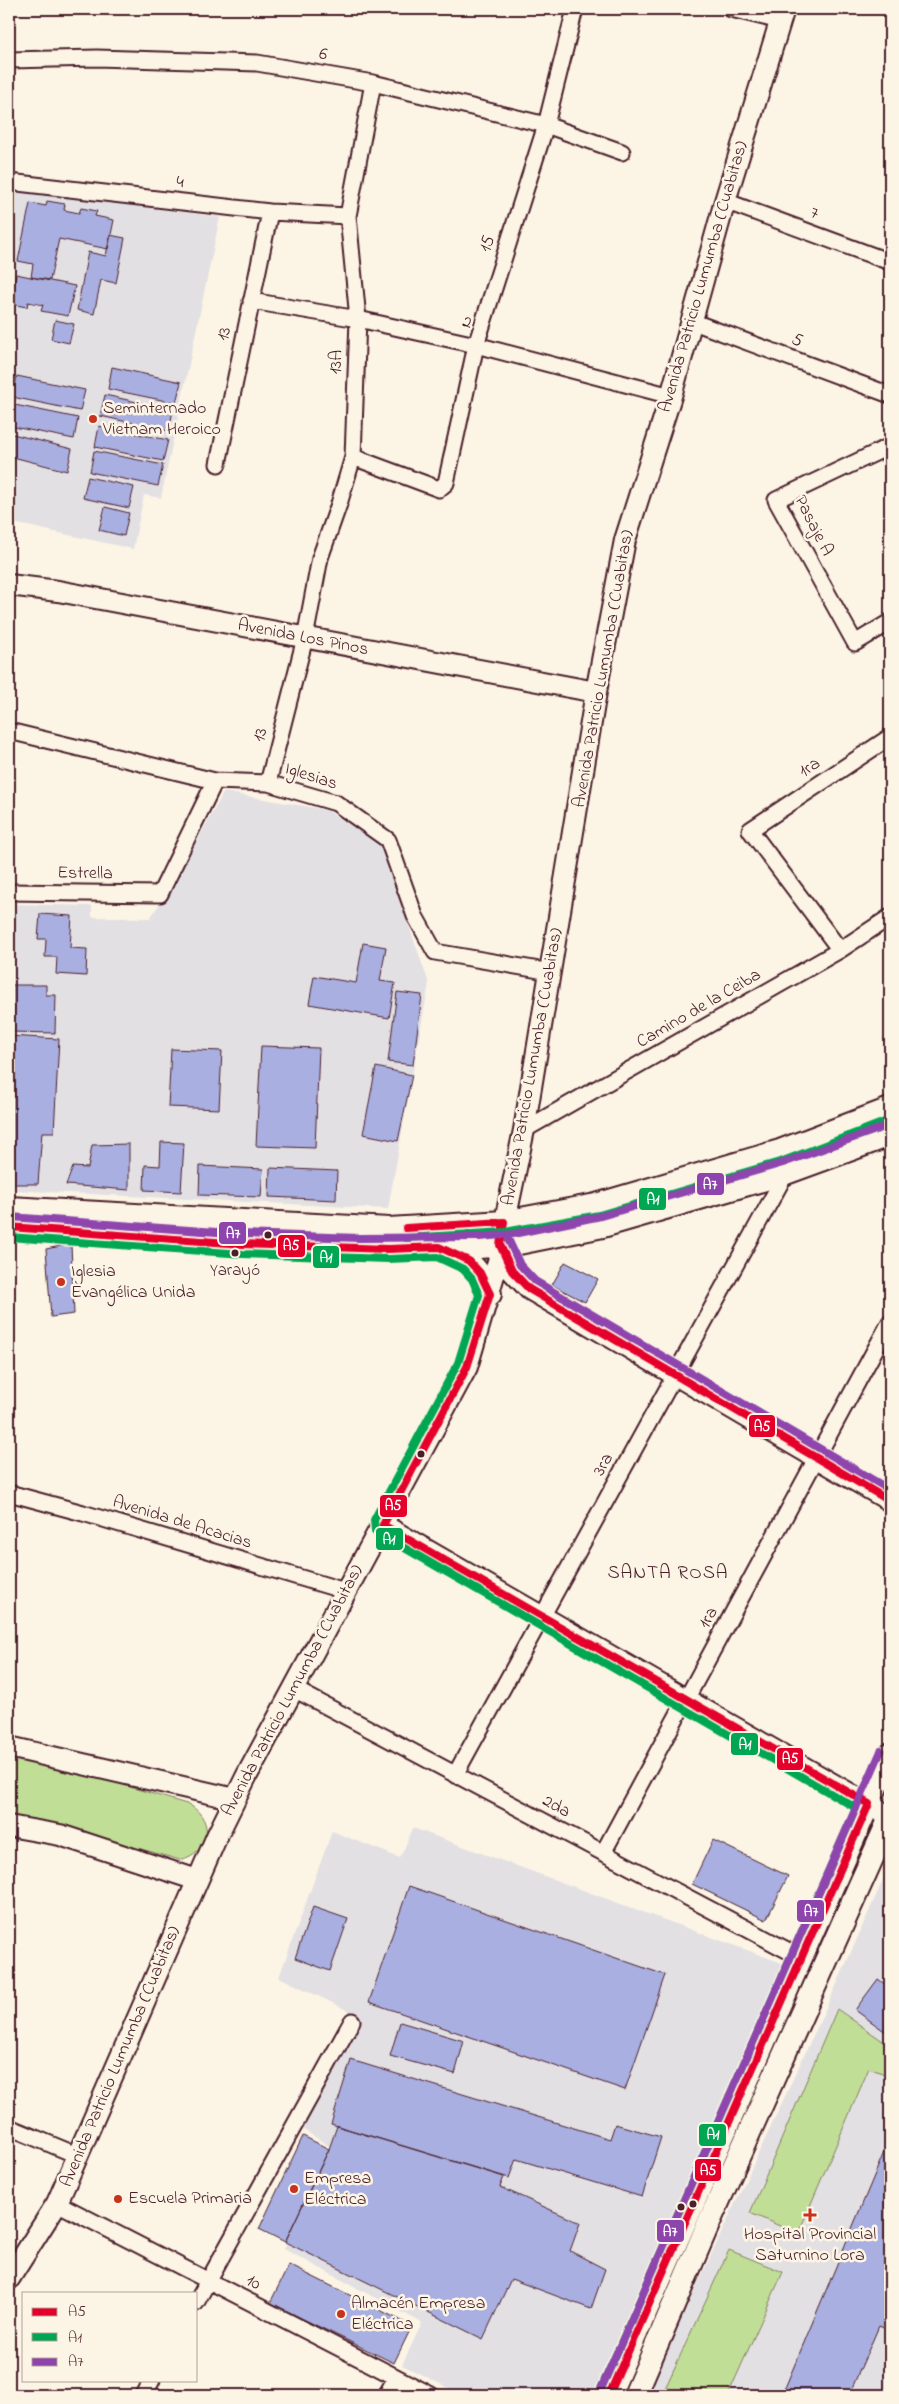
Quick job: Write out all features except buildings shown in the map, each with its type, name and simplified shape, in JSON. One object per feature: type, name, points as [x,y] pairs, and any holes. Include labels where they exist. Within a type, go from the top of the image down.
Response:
[{"type":"main road","name":"Avenida Patricio Lumumba (Cuabitas)","points":[[9,2279],[57,2203],[197,1880],[235,1799],[467,1366],[490,1294],[499,1258],[504,1222],[524,1130],[596,692],[625,540],[671,396],[725,202],[782,15]]},
{"type":"main road","name":"Avenida Los Pinos","points":[[9,585],[58,591],[596,692]]},
{"type":"main road","points":[[9,1208],[389,1229],[504,1222],[596,1205],[743,1162],[780,1151],[890,1109]]},
{"type":"main road","points":[[9,1227],[243,1244],[388,1249],[500,1245],[538,1240],[603,1226],[786,1173],[890,1135]]},
{"type":"main road","points":[[500,1245],[512,1271],[530,1289],[890,1501]]},
{"type":"main road","points":[[439,1247],[470,1261],[480,1273],[490,1294]]},
{"type":"main road","points":[[382,1525],[869,1804],[890,1818],[718,2202],[635,2395]]},
{"type":"main road","points":[[9,1747],[235,1799]]},
{"type":"main road","points":[[609,2395],[890,1755]]},
{"type":"main road","points":[[9,1826],[60,1835],[197,1880]]},
{"type":"street","name":"15","points":[[353,457],[439,489],[446,483],[476,345],[546,125],[575,9]]},
{"type":"street","points":[[731,9],[782,15]]},
{"type":"street","name":"6","points":[[9,60],[98,58],[257,63],[373,83],[546,125],[622,152]]},
{"type":"street","name":"13A","points":[[306,638],[320,558],[353,457],[358,319],[348,216],[373,83]]},
{"type":"street","name":"4","points":[[9,182],[270,212],[348,216]]},
{"type":"street","name":"7","points":[[725,202],[890,262]]},
{"type":"street","name":"13","points":[[218,464],[270,212]]},
{"type":"street","name":"2","points":[[251,301],[358,319],[476,345],[671,396]]},
{"type":"street","name":"5","points":[[691,321],[890,395]]},
{"type":"street","name":"Pasaje A","points":[[890,446],[776,500],[855,643],[890,622]]},
{"type":"street","name":"13","points":[[268,783],[306,638]]},
{"type":"street","name":"Iglesias","points":[[9,731],[214,781],[268,783],[336,803],[388,840],[415,916],[435,952],[551,972]]},
{"type":"street","name":"1ra","points":[[840,950],[750,830],[890,737]]},
{"type":"street","name":"Estrella","points":[[9,892],[160,894],[214,781]]},
{"type":"street","name":"Camino de la Ceiba","points":[[524,1130],[840,950],[890,918]]},
{"type":"street","name":"3ra","points":[[455,1775],[786,1173]]},
{"type":"street","name":"1ra","points":[[603,1852],[890,1322]]},
{"type":"street","name":"Avenida de Acacias","points":[[9,1493],[83,1512],[345,1591]]},
{"type":"street","name":"2da","points":[[294,1689],[800,1957]]},
{"type":"street","points":[[198,2300],[352,2022]]},
{"type":"street","points":[[9,2127],[79,2156]]},
{"type":"street","name":"10","points":[[57,2203],[431,2395]]},
{"type":"street","points":[[386,2395],[396,2378]]},
{"type":"street","points":[[144,2395],[151,2382]]},
{"type":"shaded area","name":"Seminternado Vietnam Heroico","points":[[9,189],[220,217],[161,498],[144,495],[133,549],[9,522],[9,342],[11,333],[9,332]]},
{"type":"shaded area","points":[[224,792],[327,810],[380,844],[429,983],[388,1209],[9,1190],[9,904],[92,906],[92,917],[150,918],[172,886]]},
{"type":"shaded area","points":[[413,1828],[785,1964],[592,2395],[463,2395],[402,2365],[422,2323],[284,2249],[335,2150],[301,2128],[355,2014],[279,1977],[332,1831],[400,1858]]},
{"type":"shaded area","name":"Hospital Provincial Saturnino Lora","points":[[890,1864],[890,2395],[646,2395],[832,1995]]},
{"type":"green space","points":[[9,1758],[70,1769],[190,1805],[204,1820],[206,1836],[203,1844],[190,1856],[180,1860],[57,1825],[9,1816]]},
{"type":"green space","points":[[837,2009],[890,2046],[890,2076],[869,2068],[798,2234],[750,2213]]},
{"type":"green space","points":[[729,2250],[783,2272],[728,2395],[662,2395]]},
{"type":"transit line","name":"A1","points":[[406,1238],[505,1232],[599,1215],[783,1161],[890,1120]]},
{"type":"transit line","name":"A7","points":[[10,1217],[244,1234],[360,1238],[479,1237],[513,1234],[601,1216],[783,1163],[887,1126]]},
{"type":"transit line","name":"A5","points":[[406,1228],[504,1222],[500,1245],[512,1271],[529,1289],[890,1501]]},
{"type":"transit line","name":"A5","points":[[9,1227],[243,1244],[388,1249],[439,1247],[469,1261],[480,1273],[490,1294],[467,1367],[383,1525],[869,1804],[609,2395]]},
{"type":"transit line","name":"A1","points":[[9,1237],[243,1254],[388,1259],[437,1257],[463,1269],[472,1279],[479,1295],[458,1363],[374,1520],[375,1531],[856,1808],[600,2391]]},
{"type":"transit line","name":"A7","points":[[509,1241],[520,1265],[535,1281],[890,1490]]},
{"type":"transit line","name":"A7","points":[[600,2391],[881,1751]]},
{"type":"place","name":"Seminternado Vietnam Heroico","points":[[93,419]]},
{"type":"place","name":"Yarayó","points":[[235,1253]]},
{"type":"place","name":"Iglesia Evangélica Unida","points":[[61,1282]]},
{"type":"place","name":"Empresa Eléctrica","points":[[294,2189]]},
{"type":"place","name":"Escuela Primaria","points":[[118,2199]]},
{"type":"place","name":"Hospital Provincial Saturnino Lora","points":[[810,2215]]},
{"type":"place","name":"Almacén Empresa Eléctrica","points":[[341,2314]]},
{"type":"district","name":"SANTA ROSA","points":[[668,1573]]}]
